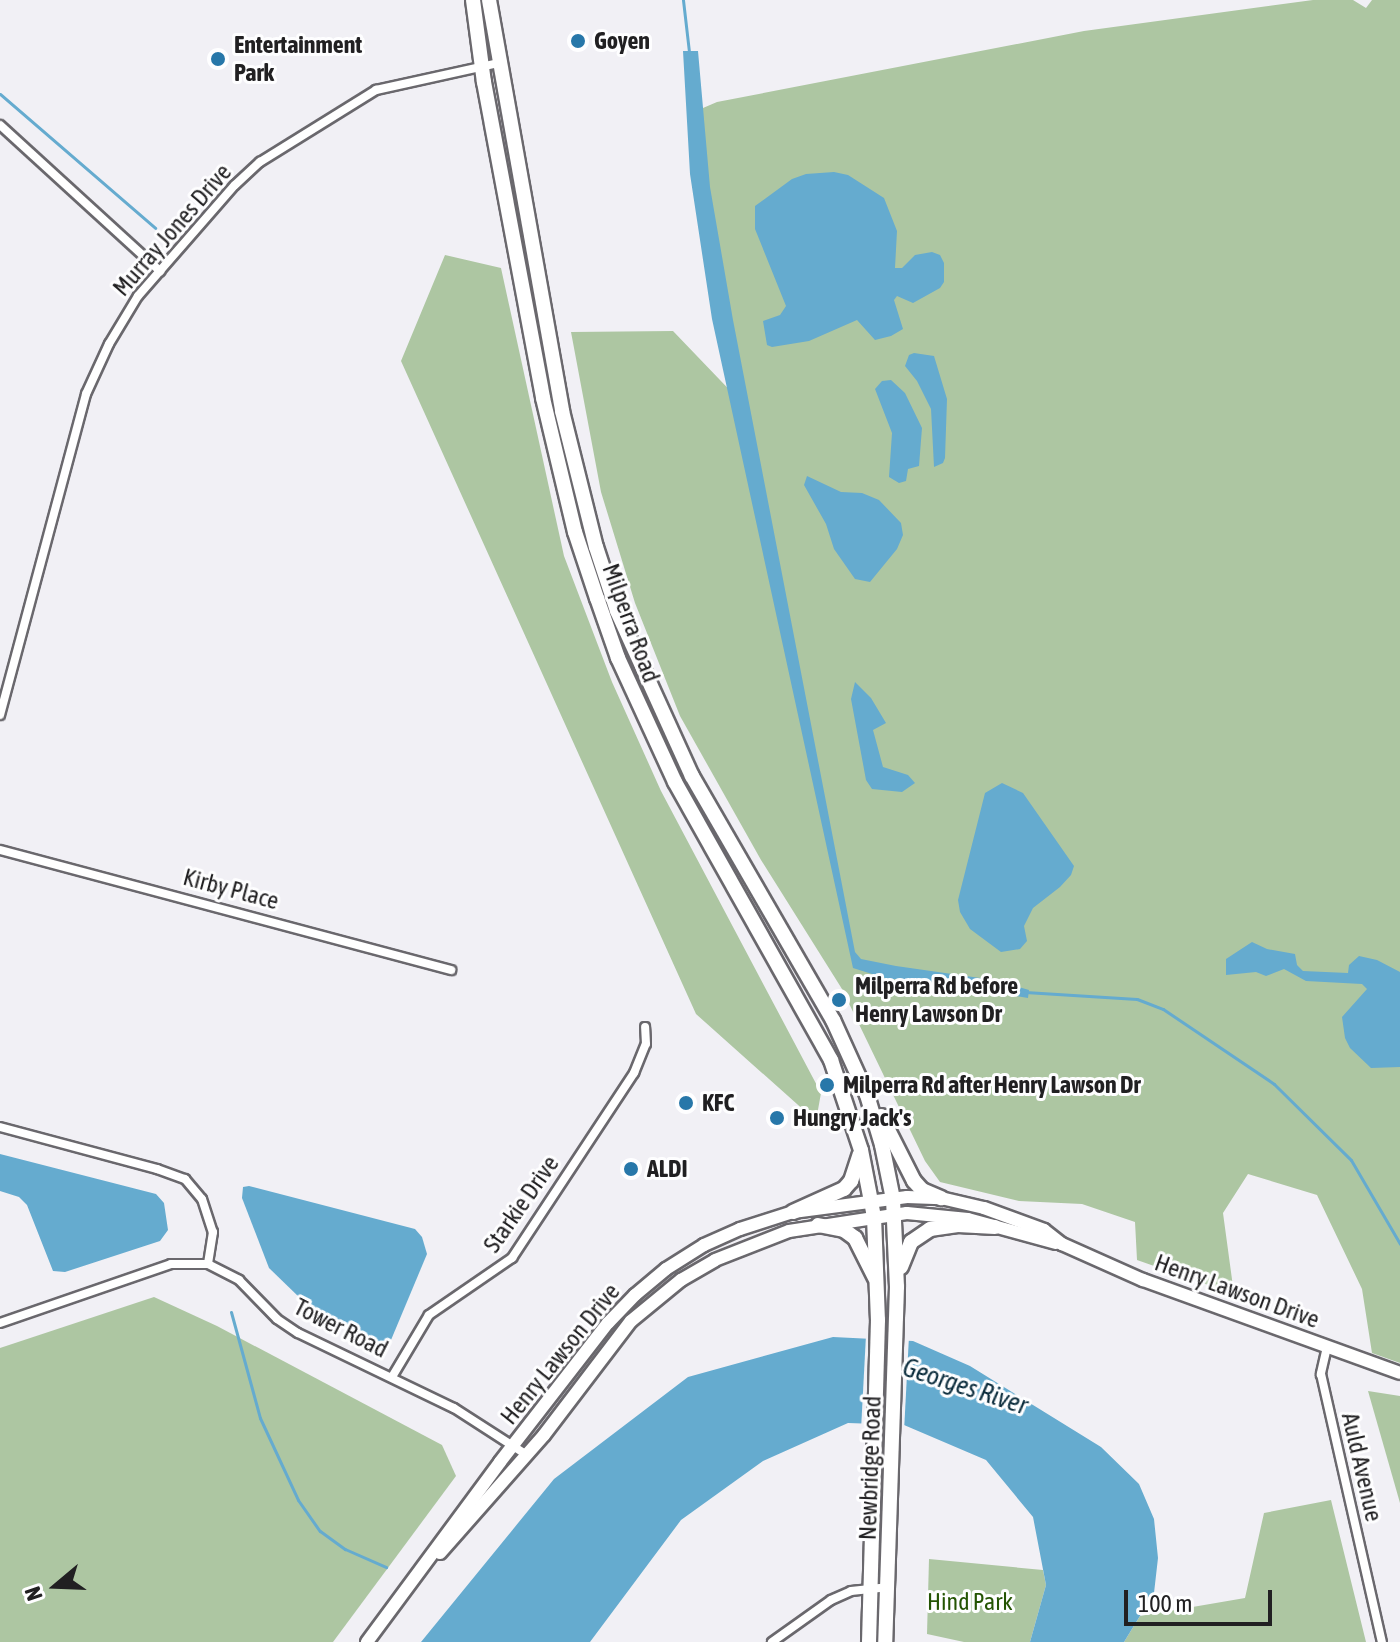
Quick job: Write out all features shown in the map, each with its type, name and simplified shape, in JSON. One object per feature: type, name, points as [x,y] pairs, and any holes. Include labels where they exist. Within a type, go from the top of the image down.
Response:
[{"type":"highway","name":"Milperra Road","points":[[473,0],[482,66],[543,398],[575,532],[618,658],[675,782],[831,1060],[861,1150],[873,1209]]},
{"type":"highway","name":"Milperra Road","points":[[489,0],[562,411],[592,533],[617,611],[692,776],[833,1020],[857,1070],[874,1115],[893,1206]]},
{"type":"highway","points":[[857,1070],[914,1181],[922,1190],[941,1198]]},
{"type":"highway","points":[[793,1212],[844,1189],[854,1174],[861,1150]]},
{"type":"highway","name":"Newbridge Road","points":[[885,1642],[897,1287],[893,1206]]},
{"type":"highway","name":"Newbridge Road","points":[[869,1642],[878,1320],[873,1209]]},
{"type":"highway","points":[[818,1225],[844,1230],[855,1238],[877,1282]]},
{"type":"highway","points":[[897,1287],[903,1257],[918,1236],[949,1226],[995,1227]]},
{"type":"main road","name":"Henry Lawson Drive","points":[[367,1642],[608,1323],[651,1280],[685,1256],[723,1236],[793,1212],[873,1209],[941,1198],[1008,1216],[1044,1230],[1062,1244]]},
{"type":"main road","name":"Henry Lawson Drive","points":[[893,1206],[950,1215],[1062,1244],[1143,1280],[1400,1373]]},
{"type":"main road","name":"Henry Lawson Drive","points":[[415,1578],[462,1531],[527,1455],[613,1342],[648,1305],[715,1260],[748,1245],[873,1209]]},
{"type":"street","name":"Murray Jones Drive","points":[[0,715],[86,394],[122,319],[235,185],[260,162],[376,90],[499,63]]},
{"type":"street","points":[[0,125],[160,271]]},
{"type":"street","name":"Kirby Place","points":[[0,850],[451,970]]},
{"type":"street","name":"Starkie Drive","points":[[392,1377],[429,1315],[512,1258],[634,1073],[646,1044],[645,1027]]},
{"type":"street","points":[[0,1127],[185,1179],[202,1199],[213,1232],[208,1264],[171,1264],[0,1323]]},
{"type":"street","name":"Tower Road","points":[[208,1264],[239,1280],[277,1319],[298,1333],[454,1408],[527,1455]]},
{"type":"street","name":"Auld Avenue","points":[[1327,1347],[1321,1374],[1382,1642]]},
{"type":"street","points":[[772,1642],[831,1600],[851,1591],[887,1587]]},
{"type":"green space","points":[[1313,0],[1353,0],[1366,8],[1372,0],[1400,0],[1400,1363],[1372,1353],[1362,1289],[1317,1195],[1248,1174],[1223,1213],[1234,1294],[1137,1260],[1135,1222],[1082,1204],[1019,1201],[940,1182],[925,1161],[842,989],[761,860],[680,716],[635,603],[601,492],[571,332],[673,331],[743,404],[696,111],[717,102],[1084,31]]},
{"type":"green space","points":[[445,255],[501,268],[564,556],[612,682],[661,791],[821,1093],[816,1121],[696,1014],[401,361]]},
{"type":"green space","points":[[154,1297],[217,1326],[442,1445],[456,1476],[333,1642],[0,1642],[0,1348]]},
{"type":"green space","points":[[1368,1391],[1400,1396],[1400,1503]]},
{"type":"green space","points":[[1331,1500],[1366,1642],[1124,1642],[1140,1616],[1245,1598],[1264,1513]]},
{"type":"green space","name":"Hind Park","points":[[929,1559],[1043,1570],[1046,1585],[1030,1642],[964,1642],[927,1634]]},
{"type":"water","points":[[683,51],[698,51],[710,187],[733,320],[855,952],[861,959],[994,980],[1029,990],[1028,998],[918,980],[888,979],[853,968],[712,319],[690,174]]},
{"type":"water","points":[[834,172],[848,175],[884,198],[897,231],[895,268],[902,268],[915,255],[932,252],[940,255],[944,263],[944,282],[940,288],[913,303],[897,296],[894,300],[903,329],[891,336],[875,340],[857,320],[809,341],[772,347],[767,345],[763,321],[780,315],[786,306],[755,229],[755,206],[792,179],[806,174]]},
{"type":"water","points":[[909,355],[934,356],[947,399],[945,458],[943,463],[934,467],[931,409],[917,381],[905,366]]},
{"type":"water","points":[[891,380],[905,393],[922,428],[919,466],[908,469],[906,481],[899,483],[889,477],[892,433],[875,389],[882,381]]},
{"type":"water","points":[[807,476],[841,492],[862,493],[879,500],[901,523],[903,535],[897,549],[870,582],[855,579],[834,549],[826,524],[804,485]]},
{"type":"water","points":[[855,682],[871,698],[886,723],[873,730],[883,767],[908,775],[915,783],[902,792],[872,789],[866,780],[851,699]]},
{"type":"water","points":[[1002,783],[1023,793],[1074,866],[1071,875],[1060,887],[1033,908],[1024,926],[1027,941],[1020,949],[1001,952],[970,929],[960,912],[958,900],[985,793]]},
{"type":"water","points":[[1252,942],[1267,949],[1295,954],[1297,965],[1303,971],[1348,973],[1349,965],[1359,956],[1377,960],[1400,972],[1400,1067],[1371,1068],[1350,1048],[1345,1038],[1342,1017],[1367,989],[1362,984],[1306,981],[1284,969],[1266,976],[1256,972],[1226,975],[1226,959]]},
{"type":"water","points":[[0,1154],[156,1194],[164,1203],[168,1230],[160,1241],[65,1272],[53,1271],[27,1205],[19,1197],[0,1191]]},
{"type":"water","points":[[243,1187],[415,1229],[422,1237],[427,1254],[391,1340],[374,1342],[335,1321],[300,1298],[269,1268],[242,1198]]},
{"type":"water","name":"Georges River","points":[[833,1337],[913,1341],[970,1366],[1101,1447],[1139,1484],[1154,1519],[1158,1558],[1154,1593],[1124,1642],[1030,1642],[1046,1585],[1033,1517],[986,1460],[904,1425],[848,1423],[763,1461],[681,1520],[590,1642],[421,1642],[554,1479],[688,1377]]},
{"type":"pier","points":[[866,1335],[909,1337],[904,1429],[861,1427]]},
{"type":"waterway","points":[[683,0],[689,52]]},
{"type":"waterway","points":[[0,94],[155,228]]},
{"type":"waterway","points":[[1025,992],[1137,999],[1163,1009],[1274,1084],[1351,1160],[1400,1244]]},
{"type":"waterway","points":[[231,1312],[260,1418],[298,1500],[320,1531],[345,1549],[386,1567]]},
{"type":"place","name":"Goyen","points":[[578,41]]},
{"type":"place","name":"Entertainment Park","points":[[218,59]]},
{"type":"place","name":"Milperra Rd before Henry Lawson Dr","points":[[839,1000]]},
{"type":"place","name":"Milperra Rd after Henry Lawson Dr","points":[[827,1085]]},
{"type":"place","name":"KFC","points":[[686,1103]]},
{"type":"place","name":"Hungry Jack's","points":[[777,1118]]},
{"type":"place","name":"ALDI","points":[[631,1169]]}]
